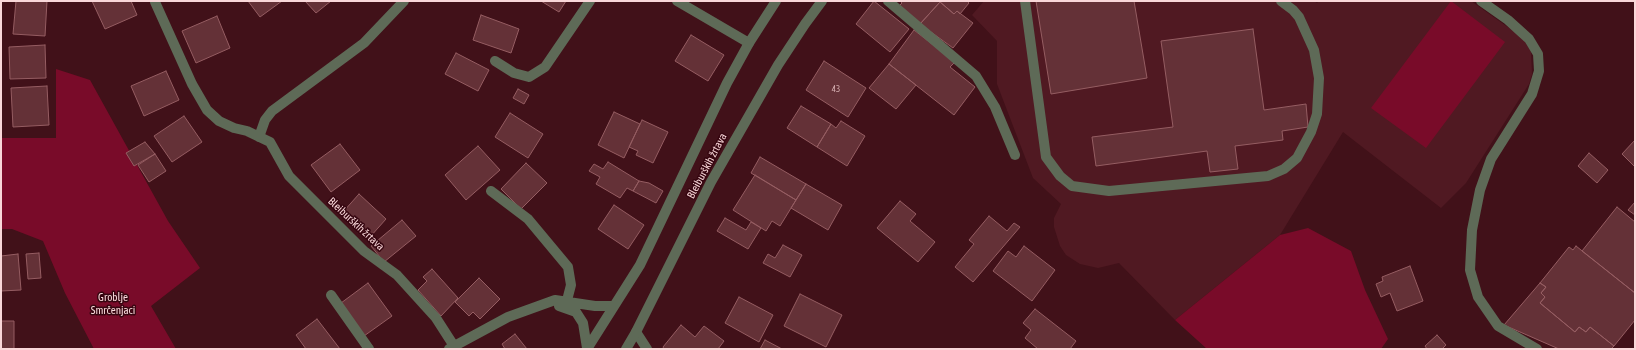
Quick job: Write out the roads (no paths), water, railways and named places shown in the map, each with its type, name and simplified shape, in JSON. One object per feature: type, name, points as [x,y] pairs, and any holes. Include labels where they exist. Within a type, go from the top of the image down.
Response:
[{"type":"street","points":[[260,137],[265,120],[272,111],[316,80],[364,43],[404,1]]},
{"type":"street","points":[[495,61],[514,73],[529,77],[545,68],[590,1]]},
{"type":"street","points":[[677,1],[749,43]]},
{"type":"street","name":"Bleiburških žrtava","points":[[587,349],[640,265],[727,84],[749,43],[776,1]]},
{"type":"street","name":"Bleiburških žrtava","points":[[626,349],[636,332],[711,182],[778,65],[822,1]]},
{"type":"street","points":[[888,1],[976,76],[994,107],[1015,156]]},
{"type":"street","points":[[1025,1],[1046,157],[1060,176],[1072,186],[1109,191],[1268,176],[1284,169],[1297,158],[1311,132],[1317,114],[1319,78],[1314,50],[1300,18],[1293,10],[1281,1]]},
{"type":"street","points":[[1482,1],[1508,20],[1529,39],[1538,54],[1539,71],[1532,94],[1491,159],[1482,183],[1472,230],[1470,270],[1478,297],[1498,326],[1537,349]]},
{"type":"street","name":"Bleiburških žrtava","points":[[155,2],[189,77],[207,110],[219,122],[270,142],[289,176],[364,251],[397,275],[436,318],[451,348],[508,317],[555,300],[576,312],[583,322],[587,349]]},
{"type":"street","points":[[491,191],[528,219],[568,267],[571,284],[566,305]]},
{"type":"street","points":[[331,295],[369,349]]},
{"type":"street","name":"Bleiburških žrtava","points":[[566,305],[613,306]]},
{"type":"street","points":[[636,332],[647,349]]},
{"type":"park label","name":"Groblje Smrčenjaci","points":[[113,304]]}]
